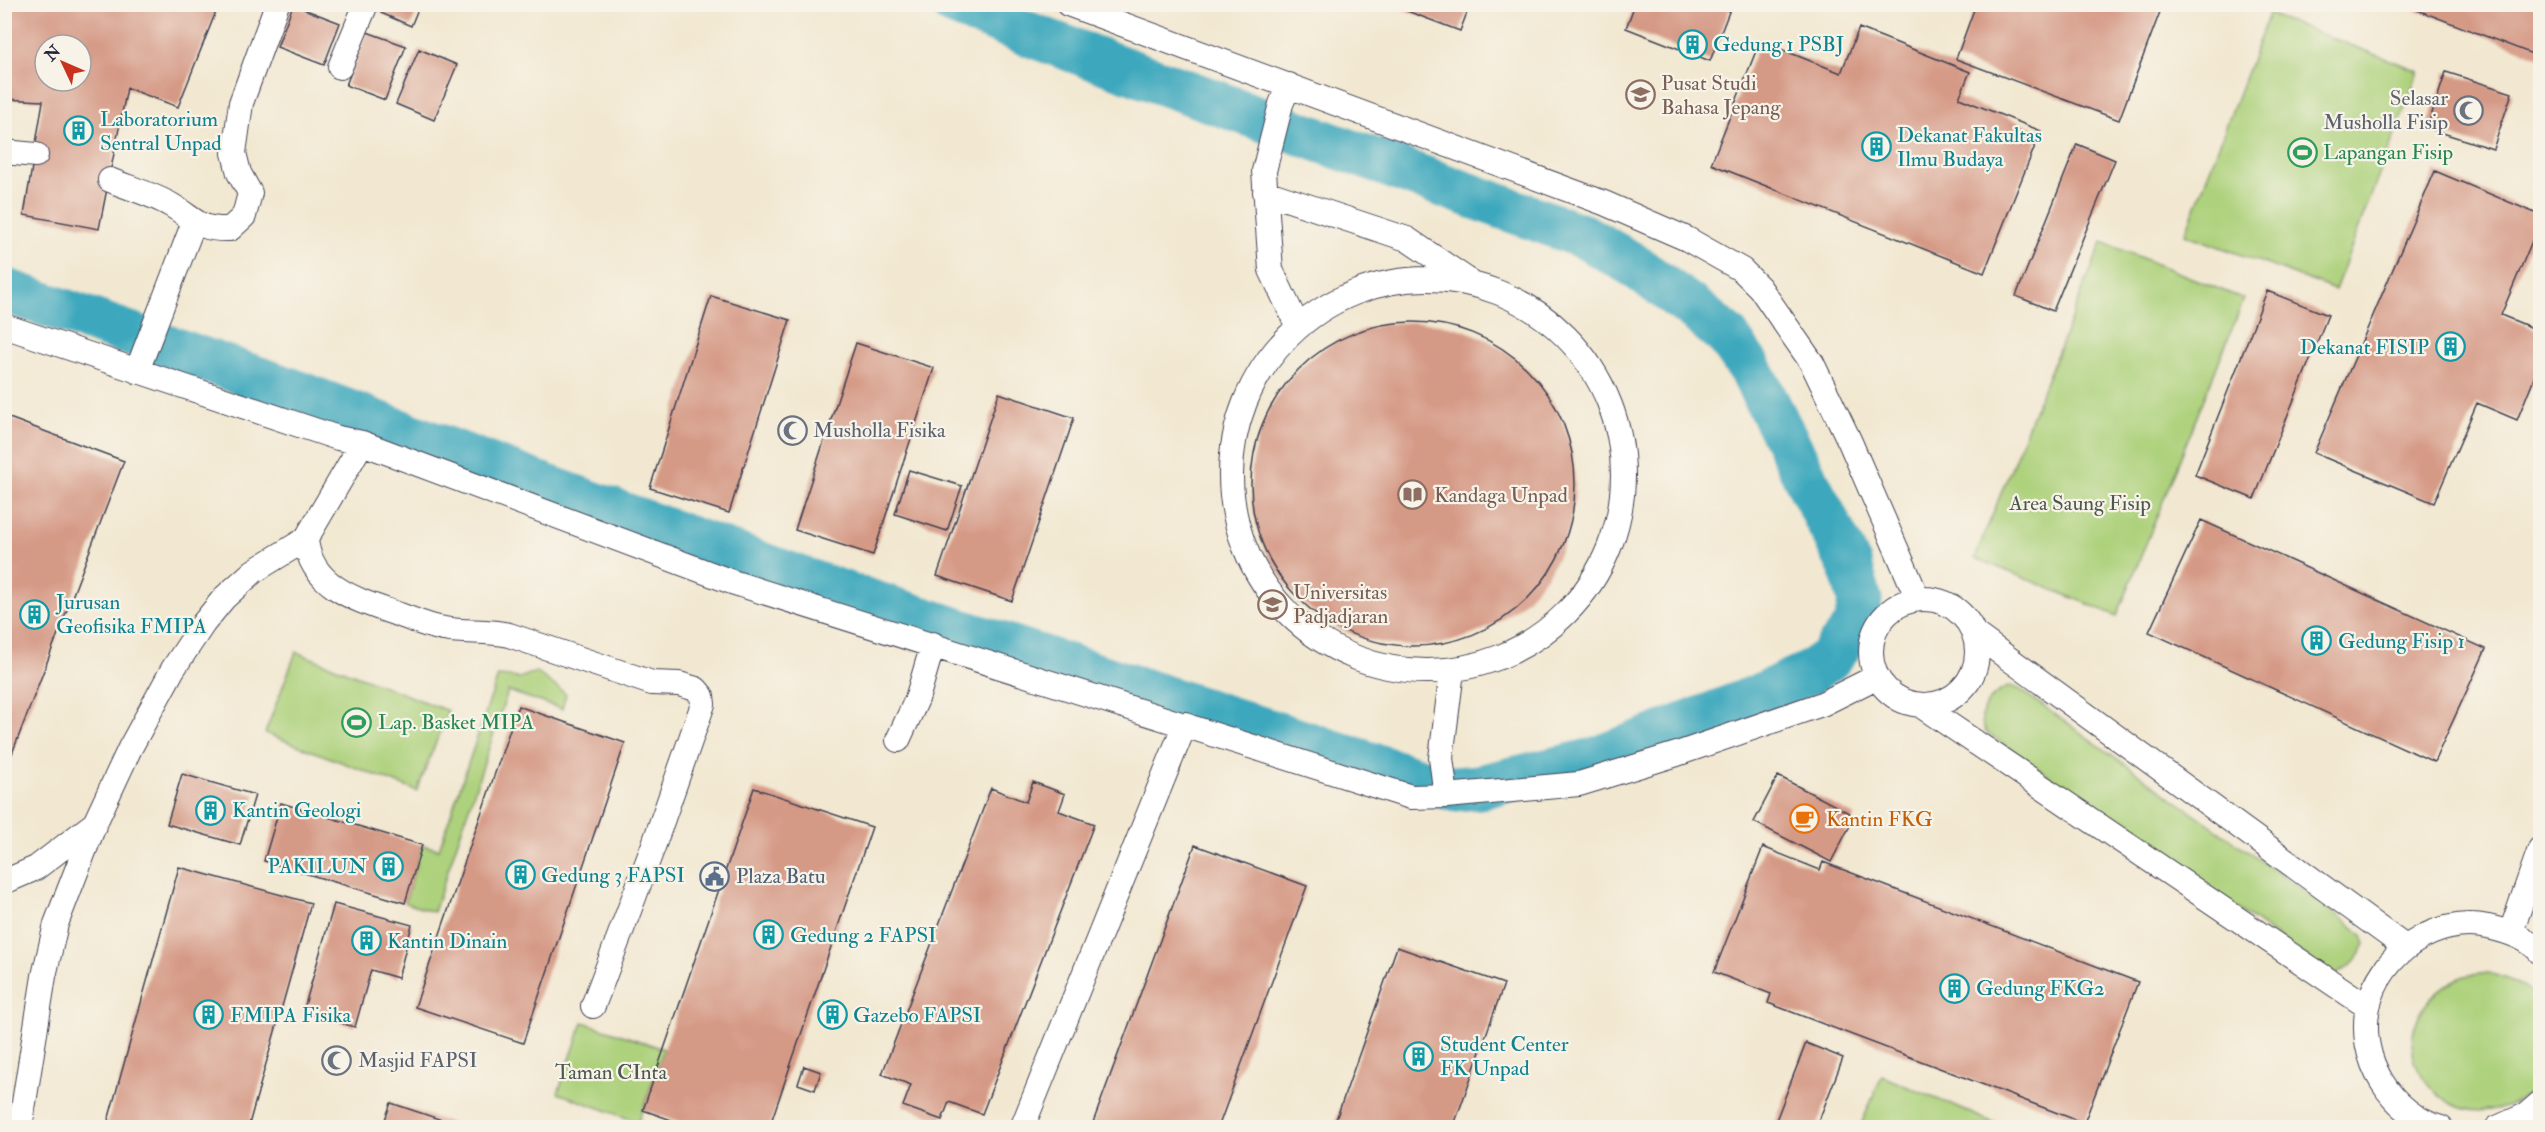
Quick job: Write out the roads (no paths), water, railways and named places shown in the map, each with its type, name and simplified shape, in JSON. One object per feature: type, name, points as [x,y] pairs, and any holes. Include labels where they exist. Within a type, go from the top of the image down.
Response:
[{"type":"lane","points":[[110,180],[170,204],[194,222],[210,229],[230,229],[244,216],[250,194],[239,173],[234,153],[241,103],[277,4]]},
{"type":"lane","points":[[340,67],[366,4]]},
{"type":"lane","points":[[1068,4],[1285,94],[1604,203],[1687,239],[1742,270],[1760,288],[1812,363],[1850,442],[1918,599]]},
{"type":"lane","points":[[1285,94],[1264,181],[1271,270],[1298,327]]},
{"type":"lane","points":[[4,152],[36,155]]},
{"type":"lane","points":[[1264,181],[1407,239],[1468,281]]},
{"type":"lane","points":[[137,371],[194,222]]},
{"type":"lane","points":[[1422,276],[1468,281],[1520,300],[1565,332],[1599,375],[1618,427],[1624,482],[1614,536],[1589,586],[1552,626],[1505,656],[1452,671],[1396,670],[1342,655],[1296,624],[1260,582],[1236,532],[1228,476],[1236,421],[1263,373],[1298,327],[1333,300],[1376,283],[1422,276]]},
{"type":"lane","points":[[4,326],[338,438],[362,443],[732,582],[1411,796],[1446,796],[1579,784],[1677,754],[1822,704],[1876,677]]},
{"type":"lane","points":[[20,1128],[44,976],[56,924],[95,823],[130,748],[173,669],[203,624],[224,598],[254,571],[306,539],[362,443]]},
{"type":"lane","points":[[306,539],[307,552],[319,574],[339,590],[365,603],[443,629],[488,631],[509,635],[652,683],[679,684],[696,689],[702,696],[703,704],[653,847],[593,1006]]},
{"type":"lane","points":[[2368,1007],[1923,707],[1895,698],[1876,677],[1870,652],[1877,627],[1894,608],[1918,599],[1942,601],[1962,614],[1975,634],[2405,947]]},
{"type":"lane","points":[[1923,707],[1944,703],[1961,692],[1973,675],[1978,655],[1975,634]]},
{"type":"lane","points":[[898,740],[916,699],[933,644]]},
{"type":"lane","points":[[1446,796],[1442,758],[1452,671]]},
{"type":"lane","points":[[1022,1128],[1185,724]]},
{"type":"lane","points":[[4,882],[36,868],[95,823]]},
{"type":"lane","points":[[2511,932],[2541,849]]},
{"type":"lane","points":[[2435,1127],[2406,1111],[2386,1090],[2372,1064],[2366,1036],[2368,1007],[2382,974],[2405,947],[2438,929],[2474,924],[2511,932],[2541,952]]},
{"type":"lane","points":[[2497,1128],[2536,1115]]},
{"type":"waterway","points":[[4,290],[291,390],[545,486],[825,587],[1429,783],[1455,789],[1479,787],[1594,760],[1754,698],[1809,673],[1829,659],[1856,625],[1860,600],[1850,566],[1752,372],[1728,337],[1697,311],[1632,264],[1585,237],[1023,32],[954,4]]},
{"type":"place","name":"Gedung 1 PSBJ","points":[[1692,44]]},
{"type":"place","name":"Pusat Studi Bahasa Jepang","points":[[1640,95]]},
{"type":"place","name":"Selasar Musholla Fisip","points":[[2469,110]]},
{"type":"place","name":"Laboratorium Sentral Unpad","points":[[79,131]]},
{"type":"place","name":"Dekanat Fakultas Ilmu Budaya","points":[[1876,147]]},
{"type":"place","name":"Lapangan Fisip","points":[[2302,152]]},
{"type":"place","name":"Dekanat FISIP","points":[[2450,347]]},
{"type":"place","name":"Musholla Fisika","points":[[792,430]]},
{"type":"place","name":"Kandaga Unpad","points":[[1413,495]]},
{"type":"place","name":"Universitas Padjadjaran","points":[[1272,604]]},
{"type":"place","name":"Jurusan Geofisika FMIPA","points":[[35,614]]},
{"type":"place","name":"Gedung Fisip 1","points":[[2317,641]]},
{"type":"place","name":"Lap. Basket MIPA","points":[[357,722]]},
{"type":"place","name":"Kantin Geologi","points":[[211,810]]},
{"type":"place","name":"Kantin FKG","points":[[1805,819]]},
{"type":"place","name":"PAKILUN","points":[[388,866]]},
{"type":"place","name":"Gedung 3 FAPSI","points":[[520,875]]},
{"type":"place","name":"Plaza Batu","points":[[715,876]]},
{"type":"place","name":"Gedung 2 FAPSI","points":[[769,935]]},
{"type":"place","name":"Kantin Dinain","points":[[366,941]]},
{"type":"place","name":"Gedung FKG2","points":[[1955,988]]},
{"type":"place","name":"FMIPA Fisika","points":[[209,1015]]},
{"type":"place","name":"Gazebo FAPSI","points":[[832,1015]]},
{"type":"place","name":"Student Center FK Unpad","points":[[1419,1056]]},
{"type":"place","name":"Masjid FAPSI","points":[[337,1060]]},
{"type":"park label","name":"Area Saung Fisip","points":[[2080,503]]},
{"type":"park label","name":"Taman CInta","points":[[611,1072]]}]
